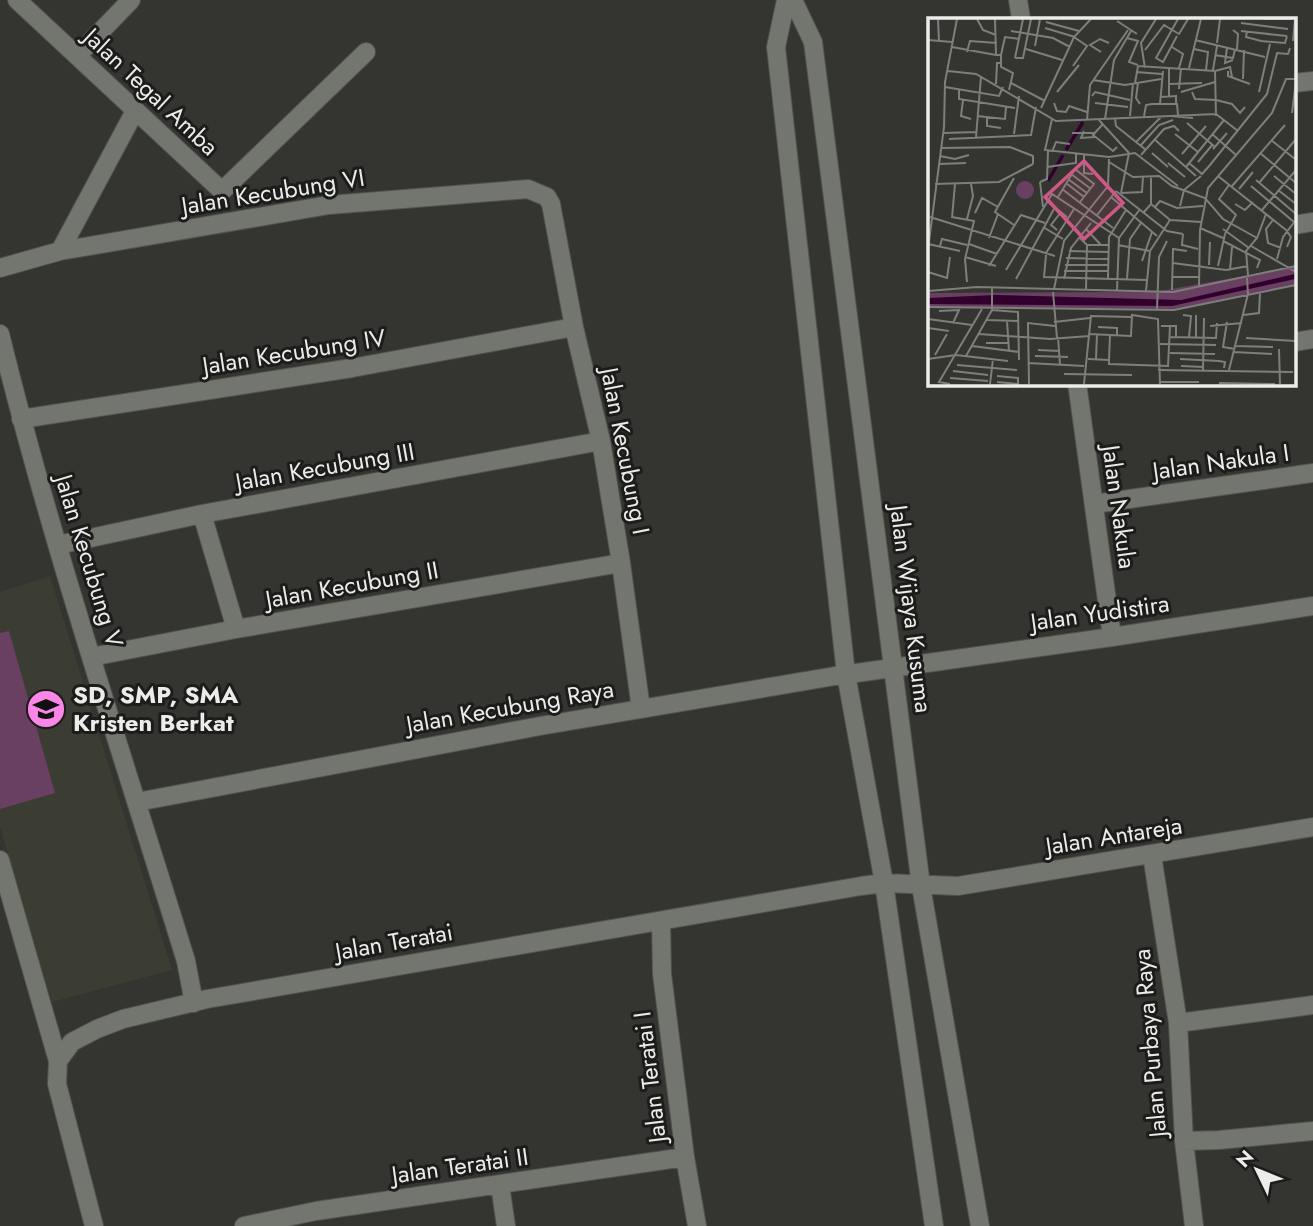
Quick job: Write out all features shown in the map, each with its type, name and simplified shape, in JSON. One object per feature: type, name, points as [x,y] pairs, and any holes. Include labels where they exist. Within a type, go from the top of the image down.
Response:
[{"type":"street","name":"Jalan Tegal Amba","points":[[17,0],[222,191],[366,52]]},
{"type":"street","points":[[77,56],[131,0]]},
{"type":"street","points":[[786,0],[776,47],[846,674],[884,883],[934,1226]]},
{"type":"street","name":"Jalan Wijaya Kusuma","points":[[793,0],[813,41],[921,886],[980,1226]]},
{"type":"street","points":[[1018,0],[1020,18]]},
{"type":"street","points":[[60,251],[135,111]]},
{"type":"street","name":"Jalan Kecubung VI","points":[[0,268],[60,251],[329,205],[528,189],[547,197],[551,204]]},
{"type":"street","name":"Jalan Kecubung I","points":[[551,204],[574,327],[601,441],[641,709]]},
{"type":"street","name":"Jalan Kecubung IV","points":[[21,419],[352,368],[574,327]]},
{"type":"street","name":"Jalan Kecubung V","points":[[0,334],[21,419],[91,657],[186,961],[194,1003]]},
{"type":"street","name":"Jalan Nakula","points":[[1077,385],[1112,637]]},
{"type":"street","name":"Jalan Kecubung III","points":[[58,545],[202,514],[601,441]]},
{"type":"street","name":"Jalan Nakula I","points":[[1094,504],[1313,474]]},
{"type":"street","points":[[202,514],[236,629]]},
{"type":"street","name":"Jalan Kecubung II","points":[[91,657],[236,629],[621,563]]},
{"type":"street","name":"Jalan Yudistira","points":[[893,667],[1313,606]]},
{"type":"street","name":"Jalan Kecubung Raya","points":[[137,802],[526,728],[893,667]]},
{"type":"street","name":"Jalan Antareja","points":[[921,886],[958,886],[1313,827]]},
{"type":"street","name":"Jalan Purbaya Raya","points":[[1152,855],[1178,1023],[1184,1141],[1194,1226]]},
{"type":"street","points":[[0,859],[58,1061],[57,1084],[93,1226]]},
{"type":"street","name":"Jalan Teratai","points":[[58,1061],[72,1042],[97,1029],[123,1019],[194,1003],[884,883],[921,886]]},
{"type":"street","name":"Jalan Teratai I","points":[[662,920],[662,974],[685,1157],[697,1226]]},
{"type":"street","points":[[1178,1023],[1313,1005]]},
{"type":"street","points":[[1184,1141],[1313,1132]]},
{"type":"street","name":"Jalan Teratai II","points":[[244,1226],[318,1219],[500,1185],[685,1157]]},
{"type":"street","points":[[500,1185],[506,1226]]},
{"type":"shaded area","name":"SD, SMP, SMA Kristen Berkat","points":[[50,576],[172,970],[52,1002],[0,827],[0,592]]},
{"type":"shaded area","points":[[9,631],[55,793],[0,809],[0,633]]},
{"type":"place","name":"SD, SMP, SMA Kristen Berkat","points":[[46,709]]}]
